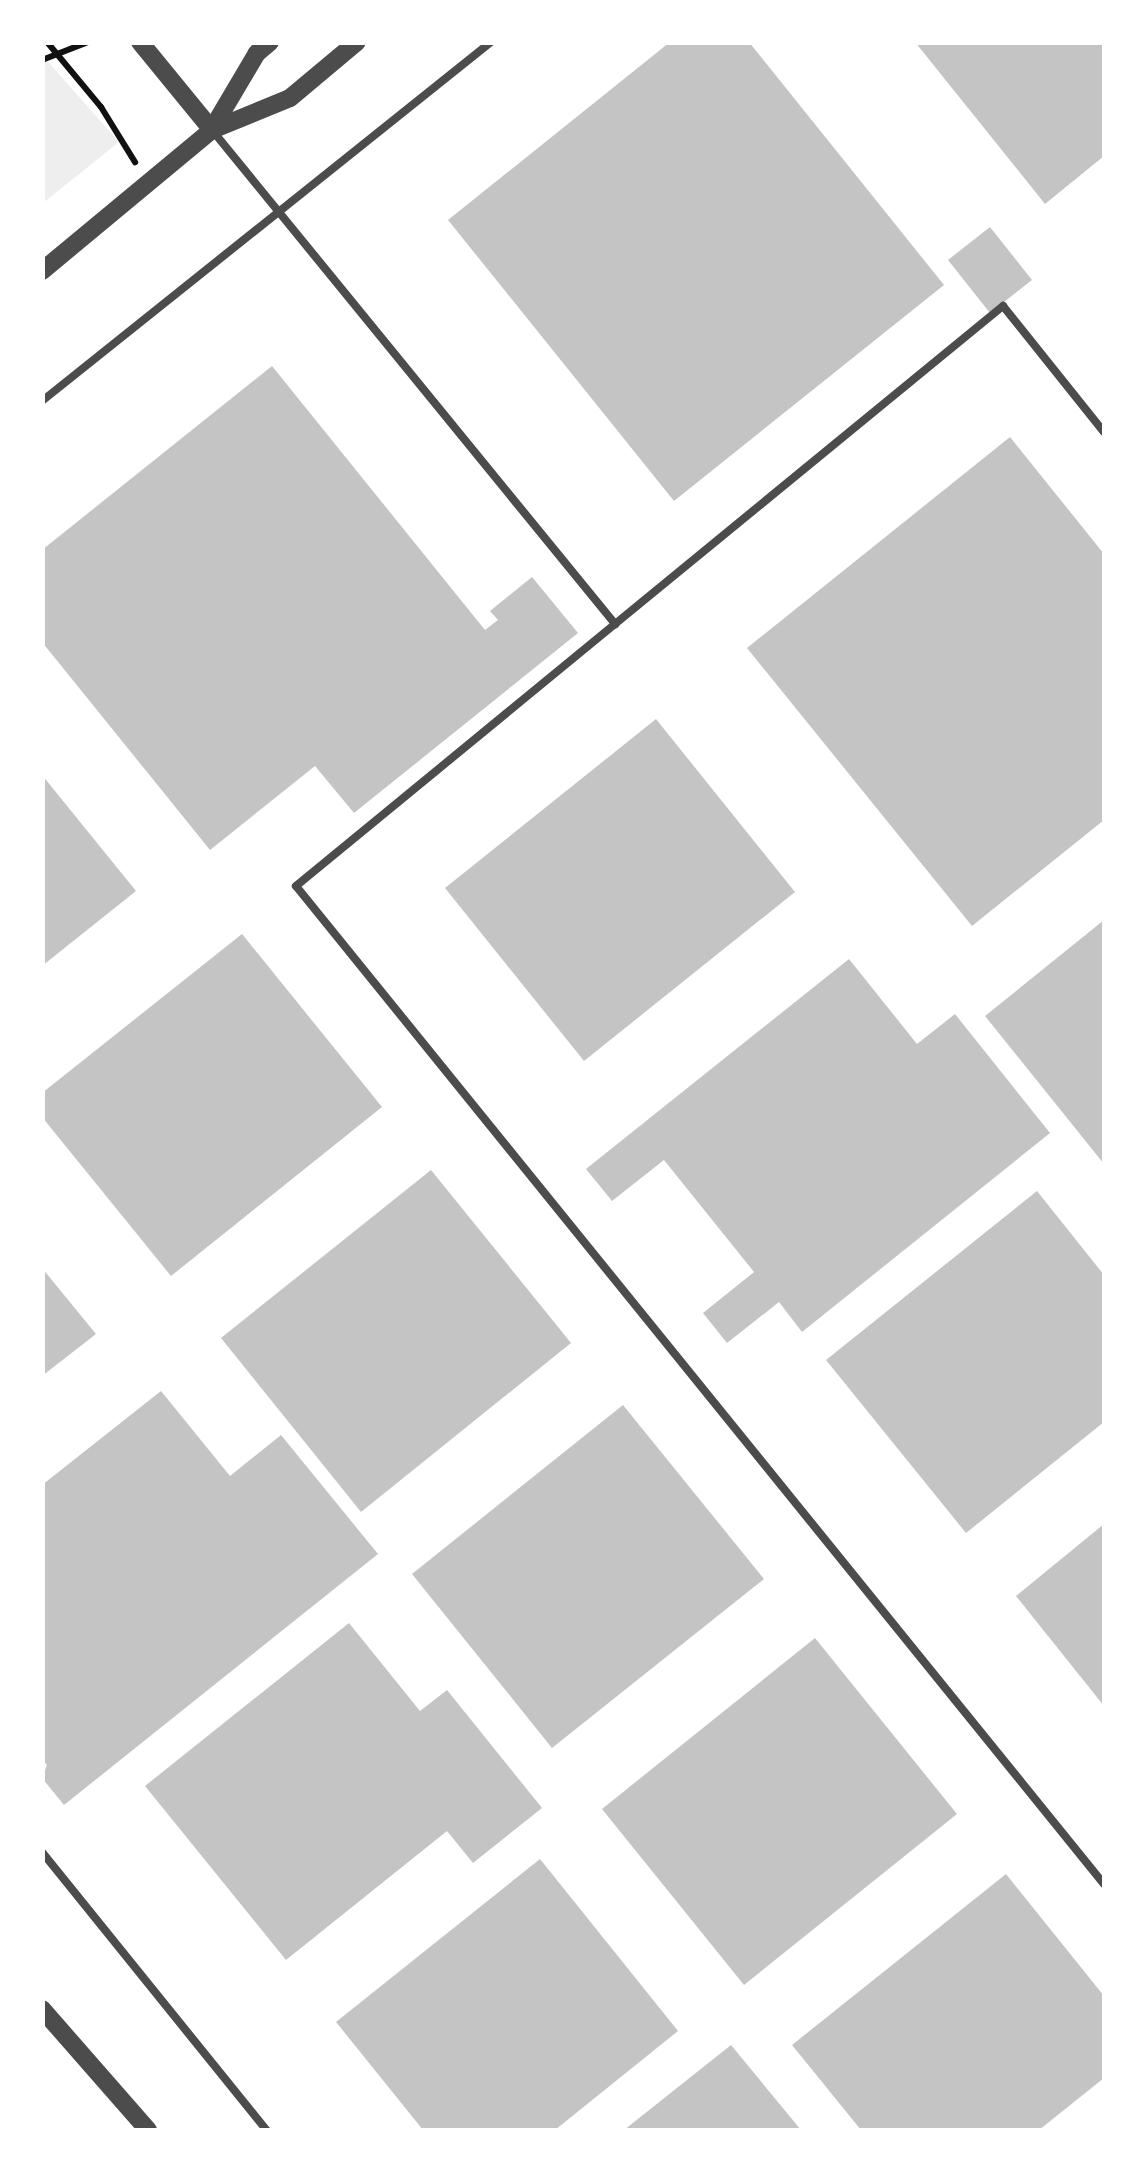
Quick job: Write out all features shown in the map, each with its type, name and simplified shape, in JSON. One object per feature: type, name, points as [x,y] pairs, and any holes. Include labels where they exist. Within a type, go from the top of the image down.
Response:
[{"type":"street","points":[[140,42],[212,130]]},
{"type":"street","points":[[212,130],[257,53],[270,42]]},
{"type":"street","points":[[42,271],[212,130],[290,98],[357,42]]},
{"type":"street","points":[[42,2009],[148,2130]]},
{"type":"lane","points":[[42,400],[491,42]]},
{"type":"lane","points":[[212,130],[615,624]]},
{"type":"lane","points":[[1104,432],[1003,306],[296,886],[1104,1884]]},
{"type":"lane","points":[[42,1852],[266,2130]]},
{"type":"path","points":[[46,42],[101,107],[148,182]]},
{"type":"path","points":[[42,60],[88,42]]},
{"type":"shaded area","points":[[42,55],[119,142],[43,203],[42,203]]},
{"type":"building","points":[[670,42],[749,42],[944,285],[674,501],[448,220]]},
{"type":"building","points":[[915,42],[1104,42],[1104,156],[1045,204]]},
{"type":"building","points":[[990,227],[1032,280],[990,313],[948,260]]},
{"type":"building","points":[[272,366],[485,630],[498,620],[490,611],[532,577],[578,633],[354,813],[315,766],[210,850],[42,642],[42,550]]},
{"type":"building","points":[[1010,437],[1104,554],[1104,820],[972,926],[747,648]]},
{"type":"building","points":[[656,719],[795,892],[584,1061],[445,888]]},
{"type":"building","points":[[42,775],[136,891],[42,966]]},
{"type":"building","points":[[1104,920],[1104,1164],[985,1016]]},
{"type":"building","points":[[242,934],[382,1107],[171,1276],[42,1117],[42,1093]]},
{"type":"building","points":[[849,959],[917,1044],[955,1014],[1050,1133],[802,1332],[779,1302],[727,1343],[703,1313],[754,1272],[664,1160],[612,1201],[586,1169]]},
{"type":"building","points":[[431,1170],[571,1343],[361,1512],[221,1338]]},
{"type":"building","points":[[1037,1191],[1104,1275],[1104,1422],[966,1533],[826,1360]]},
{"type":"building","points":[[42,1268],[96,1334],[42,1376]]},
{"type":"building","points":[[161,1391],[230,1476],[281,1435],[378,1554],[64,1805],[42,1778],[47,1765],[42,1759],[42,1485]]},
{"type":"building","points":[[623,1405],[764,1579],[552,1748],[412,1574]]},
{"type":"building","points":[[1104,1524],[1104,1706],[1016,1596]]},
{"type":"building","points":[[349,1623],[420,1711],[447,1690],[542,1808],[473,1863],[447,1831],[286,1960],[145,1786]]},
{"type":"building","points":[[815,1638],[957,1814],[744,1985],[602,1809]]},
{"type":"building","points":[[540,1859],[678,2031],[555,2130],[423,2130],[336,2022]]},
{"type":"building","points":[[1006,1874],[1104,1996],[1104,2078],[1039,2130],[861,2130],[792,2045]]},
{"type":"building","points":[[731,2045],[801,2130],[624,2130]]}]
